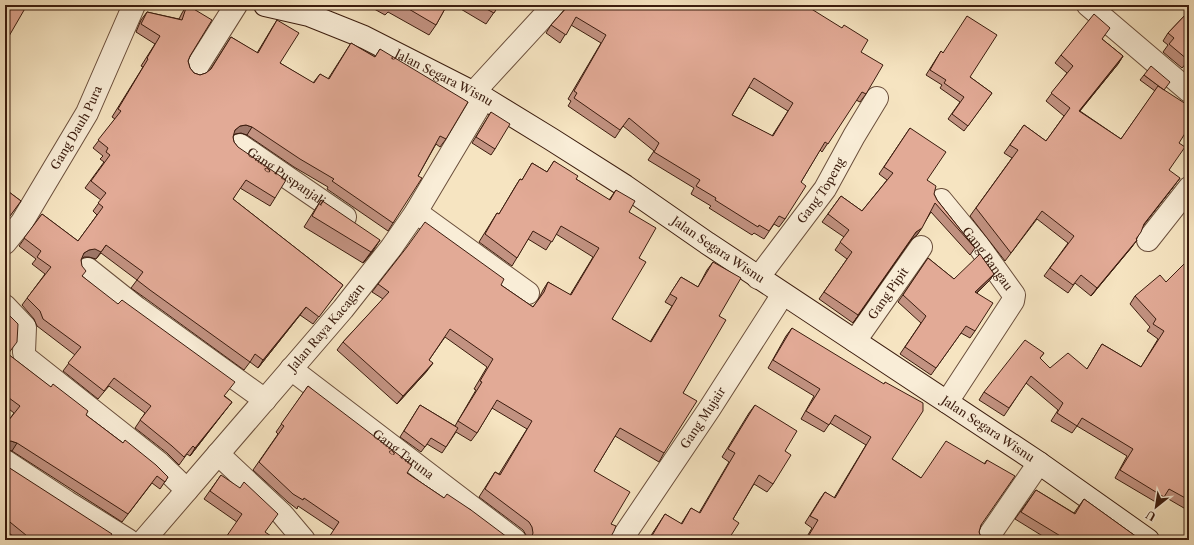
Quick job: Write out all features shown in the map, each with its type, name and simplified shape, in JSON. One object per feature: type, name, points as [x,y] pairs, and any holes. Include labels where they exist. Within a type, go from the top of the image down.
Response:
[{"type":"street","name":"Gang Dauh Pura","points":[[5,243],[22,222],[87,113],[134,5]]},
{"type":"street","points":[[195,70],[236,5]]},
{"type":"street","name":"Jalan Segara Wisnu","points":[[265,5],[309,15],[358,35],[479,95],[625,186],[758,278],[1038,463],[1148,540]]},
{"type":"street","name":"Jalan Raya Kacagan","points":[[144,540],[343,309],[391,248],[416,212],[479,95],[554,5]]},
{"type":"street","points":[[1088,5],[1189,91]]},
{"type":"street","name":"Gang Topeng","points":[[758,278],[825,189],[876,98]]},
{"type":"street","name":"Gang Puspanjali","points":[[240,145],[391,248]]},
{"type":"street","points":[[1148,240],[1189,188]]},
{"type":"street","name":"Gang Bangau","points":[[941,200],[978,245],[1014,295],[1013,301],[947,402]]},
{"type":"street","points":[[416,212],[528,293]]},
{"type":"street","name":"Gang Pipit","points":[[855,341],[921,247]]},
{"type":"street","points":[[88,268],[137,308],[265,400]]},
{"type":"street","name":"Gang Mujair","points":[[621,540],[710,408],[784,294]]},
{"type":"street","points":[[5,306],[26,327],[25,357],[159,463],[187,490]]},
{"type":"street","name":"Gang Taruna","points":[[291,369],[515,540]]},
{"type":"street","points":[[218,454],[282,514],[304,540]]},
{"type":"street","points":[[5,462],[128,540]]},
{"type":"street","points":[[986,540],[1038,463]]},
{"type":"building","points":[[5,5],[27,5],[5,43]]},
{"type":"building","points":[[187,5],[212,20],[188,61],[190,68],[194,73],[200,75],[211,69],[231,37],[258,53],[277,20],[299,33],[280,63],[314,83],[320,74],[329,79],[351,43],[375,57],[380,49],[468,102],[446,139],[440,136],[418,176],[422,178],[393,223],[332,181],[334,179],[300,159],[252,127],[246,125],[240,126],[235,130],[233,137],[234,142],[238,147],[286,180],[275,198],[246,180],[233,199],[343,285],[319,317],[306,307],[263,360],[255,354],[250,362],[150,290],[137,280],[143,272],[106,245],[101,252],[95,249],[84,253],[81,260],[82,266],[86,271],[82,276],[118,304],[122,300],[235,382],[224,396],[232,402],[195,448],[193,446],[184,457],[140,420],[151,406],[114,378],[104,391],[68,363],[81,347],[43,319],[40,311],[27,298],[51,267],[37,257],[41,251],[24,238],[42,214],[78,241],[103,207],[98,203],[106,193],[91,181],[110,155],[106,152],[108,148],[98,140],[121,111],[118,109],[160,36],[141,24],[147,12],[182,20]]},
{"type":"building","points":[[402,5],[447,5],[436,25]]},
{"type":"building","points":[[479,5],[499,5],[494,13]]},
{"type":"building","points":[[569,5],[805,5],[842,28],[844,25],[868,40],[861,52],[883,65],[866,94],[862,92],[828,144],[825,142],[801,182],[806,186],[785,219],[779,216],[769,231],[759,225],[758,227],[696,186],[700,180],[654,152],[659,143],[629,118],[620,130],[574,98],[577,93],[574,91],[606,35],[576,17],[566,35],[551,25]],"holes":[[[754,78],[793,103],[773,136],[732,115]]]},
{"type":"building","points":[[1189,11],[1188,60],[1169,44],[1174,38],[1168,33]]},
{"type":"building","points":[[1094,14],[1110,28],[1102,39],[1123,56],[1079,111],[1121,139],[1158,86],[1189,106],[1189,127],[1179,143],[1185,147],[1169,170],[1180,178],[1144,224],[1136,239],[1137,240],[1097,288],[1081,275],[1073,285],[1050,268],[1074,236],[1042,211],[1011,253],[976,208],[1018,150],[1010,145],[1024,125],[1046,141],[1070,108],[1051,93],[1073,66],[1061,55]]},
{"type":"building","points":[[967,16],[997,35],[970,77],[992,93],[968,126],[952,114],[964,97],[944,83],[946,80],[930,70],[941,51],[943,53]]},
{"type":"building","points":[[1151,66],[1170,82],[1164,90],[1144,75]]},
{"type":"building","points":[[491,112],[510,124],[495,149],[476,137]]},
{"type":"building","points":[[910,128],[946,152],[927,180],[936,186],[934,194],[937,200],[975,248],[935,203],[922,228],[916,232],[858,315],[824,292],[852,252],[840,242],[849,230],[828,214],[841,196],[862,211],[893,173],[884,167]]},
{"type":"building","points":[[554,161],[578,176],[576,179],[610,200],[616,190],[635,201],[629,212],[656,228],[639,258],[646,262],[612,319],[651,342],[677,298],[670,294],[681,277],[698,287],[713,262],[741,278],[719,316],[726,320],[683,393],[697,401],[664,453],[620,428],[594,471],[630,492],[611,524],[616,526],[609,540],[530,540],[533,533],[529,522],[485,489],[495,472],[500,475],[532,421],[497,400],[477,433],[458,421],[482,382],[480,381],[493,359],[450,329],[429,360],[433,363],[403,396],[343,342],[389,292],[378,284],[425,222],[504,279],[501,285],[533,307],[544,292],[548,282],[571,295],[599,248],[561,226],[552,242],[533,231],[517,258],[485,234],[497,213],[499,214],[520,179],[522,180],[532,163],[547,172]]},
{"type":"building","points":[[5,189],[21,201],[10,216],[5,211]]},
{"type":"building","points":[[321,200],[380,240],[371,252],[312,216]]},
{"type":"building","points":[[980,254],[994,274],[975,292],[993,303],[975,331],[966,326],[936,368],[905,347],[926,316],[903,295],[928,258],[954,279]]},
{"type":"building","points":[[1189,259],[1189,500],[1169,489],[1164,497],[1120,470],[1133,449],[1082,418],[1077,426],[1057,413],[1063,403],[1031,376],[1009,408],[984,392],[1025,340],[1044,353],[1040,358],[1050,368],[1068,353],[1087,369],[1102,344],[1141,367],[1164,331],[1153,324],[1156,319],[1135,296],[1160,275],[1166,282]]},
{"type":"building","points":[[5,311],[18,324],[17,342],[8,354],[51,387],[53,384],[88,411],[86,415],[123,443],[125,440],[156,465],[168,477],[165,482],[157,476],[128,514],[17,443],[11,441],[5,442],[5,425],[20,406],[5,395]]},
{"type":"building","points":[[792,328],[884,384],[885,382],[923,403],[923,411],[892,459],[921,478],[946,441],[985,464],[987,460],[1015,476],[981,525],[979,532],[982,540],[806,540],[818,520],[810,516],[825,492],[835,498],[871,437],[835,415],[829,425],[806,411],[820,389],[773,360]]},
{"type":"building","points":[[308,386],[412,465],[407,473],[444,498],[447,494],[511,540],[327,540],[339,522],[304,498],[303,500],[293,494],[259,462],[284,426],[281,424]]},
{"type":"building","points":[[420,405],[458,428],[446,447],[431,438],[425,447],[404,431]]},
{"type":"building","points":[[755,405],[797,431],[785,451],[791,455],[773,484],[759,475],[733,519],[739,523],[728,540],[650,539],[665,514],[682,524],[691,508],[700,513],[735,453],[728,449]]},
{"type":"building","points":[[5,465],[112,534],[109,538],[112,540],[32,540],[5,518]]},
{"type":"building","points":[[221,475],[240,488],[244,482],[278,514],[265,532],[277,540],[224,540],[242,514],[210,491]]},
{"type":"building","points":[[1036,490],[1075,514],[1084,499],[1141,540],[1060,540],[1062,537],[1021,512]]}]
